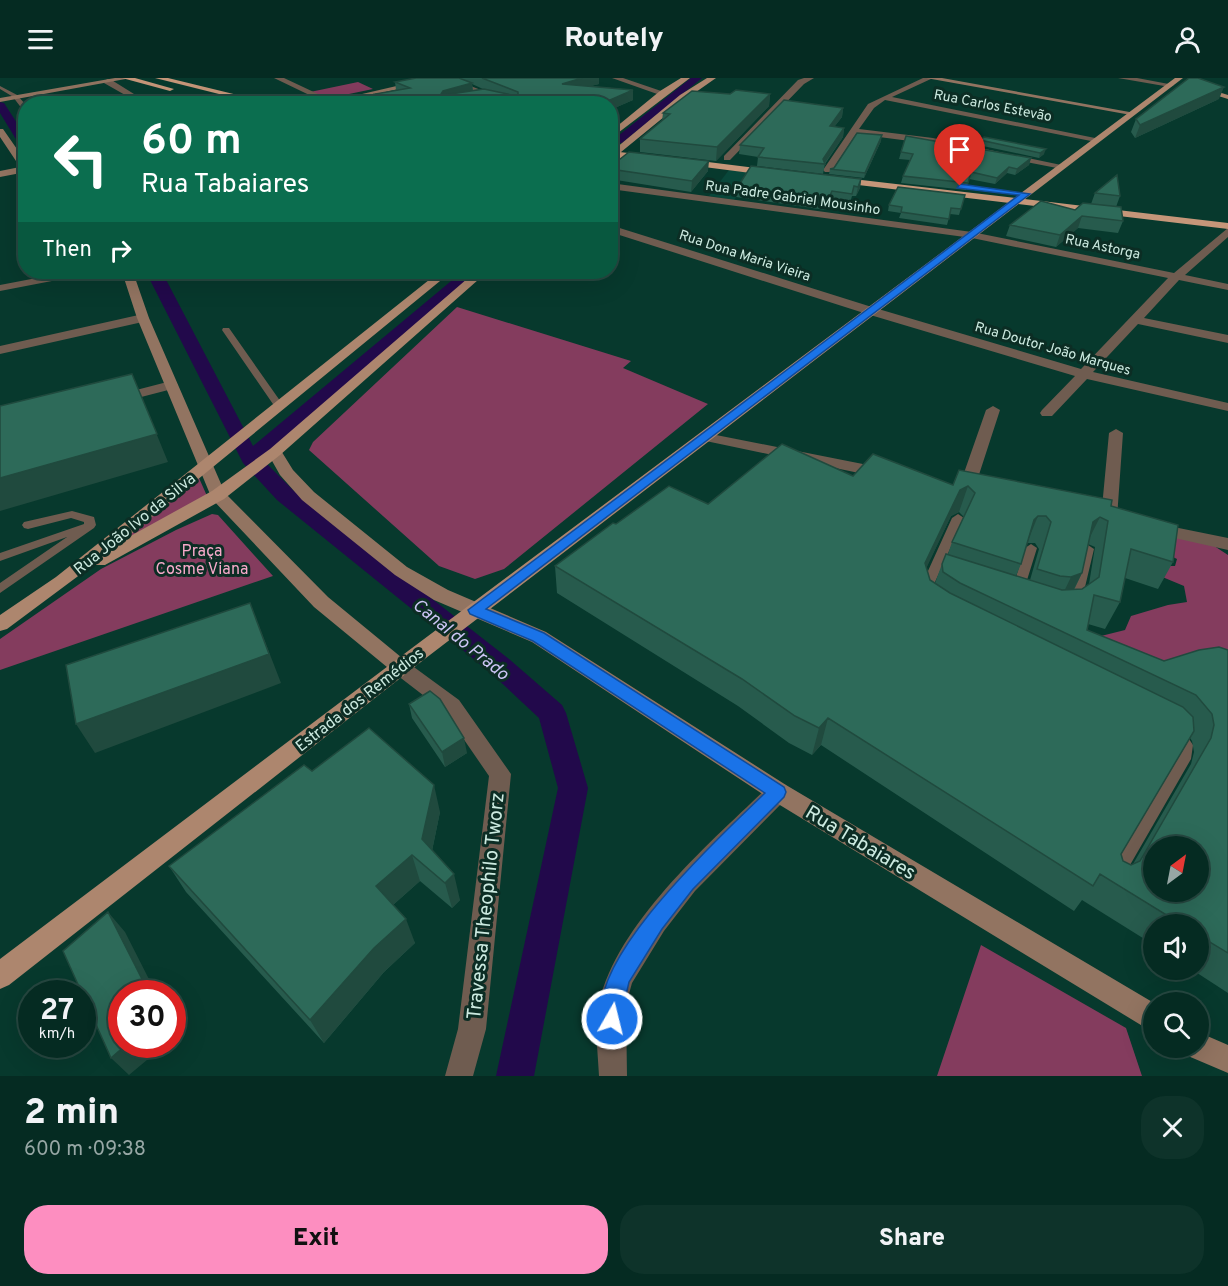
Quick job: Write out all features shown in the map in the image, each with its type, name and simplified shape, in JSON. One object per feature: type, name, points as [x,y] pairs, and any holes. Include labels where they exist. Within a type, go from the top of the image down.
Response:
[{"type":"highway","points":[[126,78],[196,96]]},
{"type":"highway","points":[[159,78],[237,96]]},
{"type":"highway","points":[[623,146],[649,149]]},
{"type":"highway","points":[[618,154],[655,159]]},
{"type":"highway","points":[[681,158],[727,159],[783,170],[681,158]]},
{"type":"highway","points":[[1228,217],[1021,198],[817,174],[828,170],[1021,198],[1228,228]]},
{"type":"main road","points":[[1,100],[126,78]]},
{"type":"main road","points":[[359,96],[442,78]]},
{"type":"main road","points":[[618,130],[663,93],[686,78]]},
{"type":"main road","points":[[618,149],[683,97],[712,78]]},
{"type":"main road","points":[[929,78],[1131,113]]},
{"type":"main road","points":[[1175,80],[1228,98]]},
{"type":"main road","name":"Estrada dos Remédios","points":[[0,976],[409,660],[1175,80]]},
{"type":"main road","points":[[0,131],[18,158]]},
{"type":"main road","points":[[0,174],[18,170]]},
{"type":"main road","points":[[129,279],[143,318],[218,495],[321,602],[409,660]]},
{"type":"main road","name":"Rua João Ivo da Silva","points":[[62,581],[436,279]]},
{"type":"main road","name":"Rua João Ivo da Silva","points":[[62,581],[218,495],[269,457],[473,279]]},
{"type":"main road","name":"Rua Tabaiares","points":[[269,457],[308,496],[348,530],[401,571],[441,595],[468,616],[538,637],[778,792],[1143,1012]]},
{"type":"main road","points":[[0,624],[62,581]]},
{"type":"main road","points":[[1209,1051],[1228,1059]]},
{"type":"street","points":[[278,78],[318,96]]},
{"type":"street","points":[[442,78],[493,96]]},
{"type":"street","points":[[616,78],[663,93]]},
{"type":"street","points":[[727,159],[801,82],[810,78]]},
{"type":"street","points":[[828,170],[872,106],[884,98],[929,78]]},
{"type":"street","points":[[1122,78],[1175,80]]},
{"type":"street","points":[[107,81],[133,96]]},
{"type":"street","points":[[480,96],[488,94]]},
{"type":"street","points":[[15,96],[18,100]]},
{"type":"street","name":"Rua Carlos Estevão","points":[[884,98],[1096,139]]},
{"type":"street","points":[[854,130],[933,141],[1062,166]]},
{"type":"street","name":"Rua Padre Gabriel Mousinho","points":[[618,187],[972,234]]},
{"type":"street","points":[[1047,412],[1176,277],[1228,228]]},
{"type":"street","name":"Rua Dona Maria Vieira","points":[[618,231],[871,311]]},
{"type":"street","name":"Rua Astorga","points":[[972,234],[1228,287]]},
{"type":"street","points":[[0,288],[47,279]]},
{"type":"street","name":"Rua Doutor João Marques","points":[[871,311],[1083,374],[1228,407]]},
{"type":"street","points":[[0,350],[143,318]]},
{"type":"street","points":[[1134,320],[1228,339]]},
{"type":"street","points":[[103,403],[171,385]]},
{"type":"street","points":[[966,490],[993,410]]},
{"type":"street","points":[[1109,518],[1116,433]]},
{"type":"street","points":[[706,437],[898,476]]},
{"type":"street","points":[[1141,525],[1228,544]]},
{"type":"street","name":"Travessa Theophilo Tworz","points":[[409,660],[452,706],[500,774],[472,1029],[459,1076]]},
{"type":"street","points":[[613,1076],[612,1005],[620,977],[655,922],[686,883],[778,792]]},
{"type":"lane","points":[[0,87],[15,96]]},
{"type":"lane","points":[[226,330],[278,405]]},
{"type":"lane","points":[[28,525],[72,514],[90,520],[90,525]]},
{"type":"lane","points":[[936,608],[926,602],[924,591],[937,574],[958,518]]},
{"type":"lane","points":[[0,557],[90,525]]},
{"type":"lane","points":[[0,589],[90,525]]},
{"type":"lane","points":[[1014,600],[1031,548]]},
{"type":"lane","points":[[1064,611],[1077,603],[1088,549]]},
{"type":"lane","points":[[1112,880],[1184,759],[1186,745],[1171,728]]},
{"type":"shaded area","points":[[729,170],[753,173],[734,200],[709,196]]},
{"type":"green space","points":[[358,82],[373,89],[339,96],[319,96],[310,92]]},
{"type":"green space","points":[[457,307],[631,361],[623,368],[708,404],[504,569],[475,579],[439,566],[309,450],[313,442]]},
{"type":"green space","points":[[199,478],[207,496],[117,545]]},
{"type":"green space","name":"Praça Cosme Viana","points":[[212,514],[218,515],[273,576],[0,670],[0,639],[101,569]]},
{"type":"green space","points":[[1173,534],[1205,540],[1228,555],[1228,671],[1181,677],[1101,636],[1125,630],[1131,616],[1187,602],[1184,586],[1160,576],[1161,566],[1175,566],[1177,559],[1163,552]]},
{"type":"green space","points":[[981,945],[1126,1028],[1142,1076],[937,1076]]},
{"type":"building","points":[[416,78],[459,78],[472,83],[443,91],[441,94],[444,95],[484,89],[518,95],[518,92],[482,78],[582,78],[562,84],[633,90],[618,97],[379,96],[375,94],[410,88],[395,82]]},
{"type":"building","points":[[1189,78],[1198,78],[1224,87],[1140,125],[1136,119]]},
{"type":"building","points":[[736,90],[770,94],[717,147],[640,139],[670,114],[663,113],[692,91],[730,94]]},
{"type":"building","points":[[784,100],[843,108],[830,126],[844,128],[823,159],[825,164],[758,157],[764,148],[740,145]]},
{"type":"building","points":[[857,133],[882,135],[865,173],[830,169],[834,168]]},
{"type":"building","points":[[906,136],[1031,158],[1017,169],[1009,167],[997,178],[971,172],[968,183],[903,176],[913,154],[901,152]]},
{"type":"building","points":[[984,137],[1046,149],[1040,153],[980,140]]},
{"type":"building","points":[[629,152],[709,161],[692,181],[618,170],[618,161]]},
{"type":"building","points":[[751,166],[861,179],[858,187],[854,186],[852,194],[832,191],[828,200],[737,188]]},
{"type":"building","points":[[1117,175],[1120,196],[1095,193]]},
{"type":"building","points":[[898,187],[965,195],[961,209],[951,208],[949,219],[901,212],[902,207],[889,205]]},
{"type":"building","points":[[1041,201],[1075,210],[1083,203],[1121,207],[1123,221],[1082,216],[1060,235],[1010,225]]},
{"type":"building","points":[[132,374],[157,434],[0,478],[0,406]]},
{"type":"building","points":[[782,444],[853,476],[873,454],[953,485],[959,470],[1112,500],[1111,506],[1178,525],[1173,562],[1131,549],[1120,602],[1094,595],[1087,630],[1164,661],[1199,650],[1219,647],[1228,650],[1228,953],[1209,942],[1209,914],[1165,914],[1145,902],[1209,902],[1209,836],[1154,836],[1211,738],[1214,725],[1212,714],[1196,695],[960,583],[943,572],[942,564],[946,554],[1062,590],[1082,589],[1099,577],[1108,521],[1100,517],[1093,522],[1082,573],[1071,577],[1060,576],[1037,569],[1051,522],[1046,516],[1038,516],[1034,520],[1021,564],[952,542],[975,493],[968,486],[960,490],[925,563],[930,580],[950,593],[1183,707],[1193,717],[1194,731],[1121,854],[1123,861],[1131,865],[1140,861],[1143,856],[1143,901],[1100,874],[1093,886],[828,718],[819,728],[795,716],[742,679],[555,566],[613,523],[616,524],[669,486],[708,504]]},
{"type":"building","points":[[250,603],[269,654],[76,724],[66,665]]},
{"type":"building","points":[[430,691],[440,699],[464,738],[442,752],[409,704]]},
{"type":"building","points":[[369,728],[434,785],[422,839],[454,874],[445,883],[412,855],[376,886],[406,919],[374,948],[310,1020],[169,866],[304,765],[312,771]]},
{"type":"building","points":[[108,912],[142,980],[108,980],[108,1051],[96,1025],[96,980],[76,980],[63,951]]},
{"type":"waterway","points":[[618,141],[697,78]]},
{"type":"waterway","name":"Canal do Prado","points":[[0,105],[18,134]]},
{"type":"waterway","name":"Canal do Prado","points":[[158,279],[250,459]]},
{"type":"waterway","points":[[250,459],[463,279]]},
{"type":"waterway","name":"Canal do Prado","points":[[250,459],[285,495],[500,666],[552,713],[573,788],[515,1076]]},
{"type":"route","points":[[612,1019],[612,1005],[620,977],[655,922],[686,883],[778,792],[538,637],[475,610],[1026,194],[960,186]]}]
